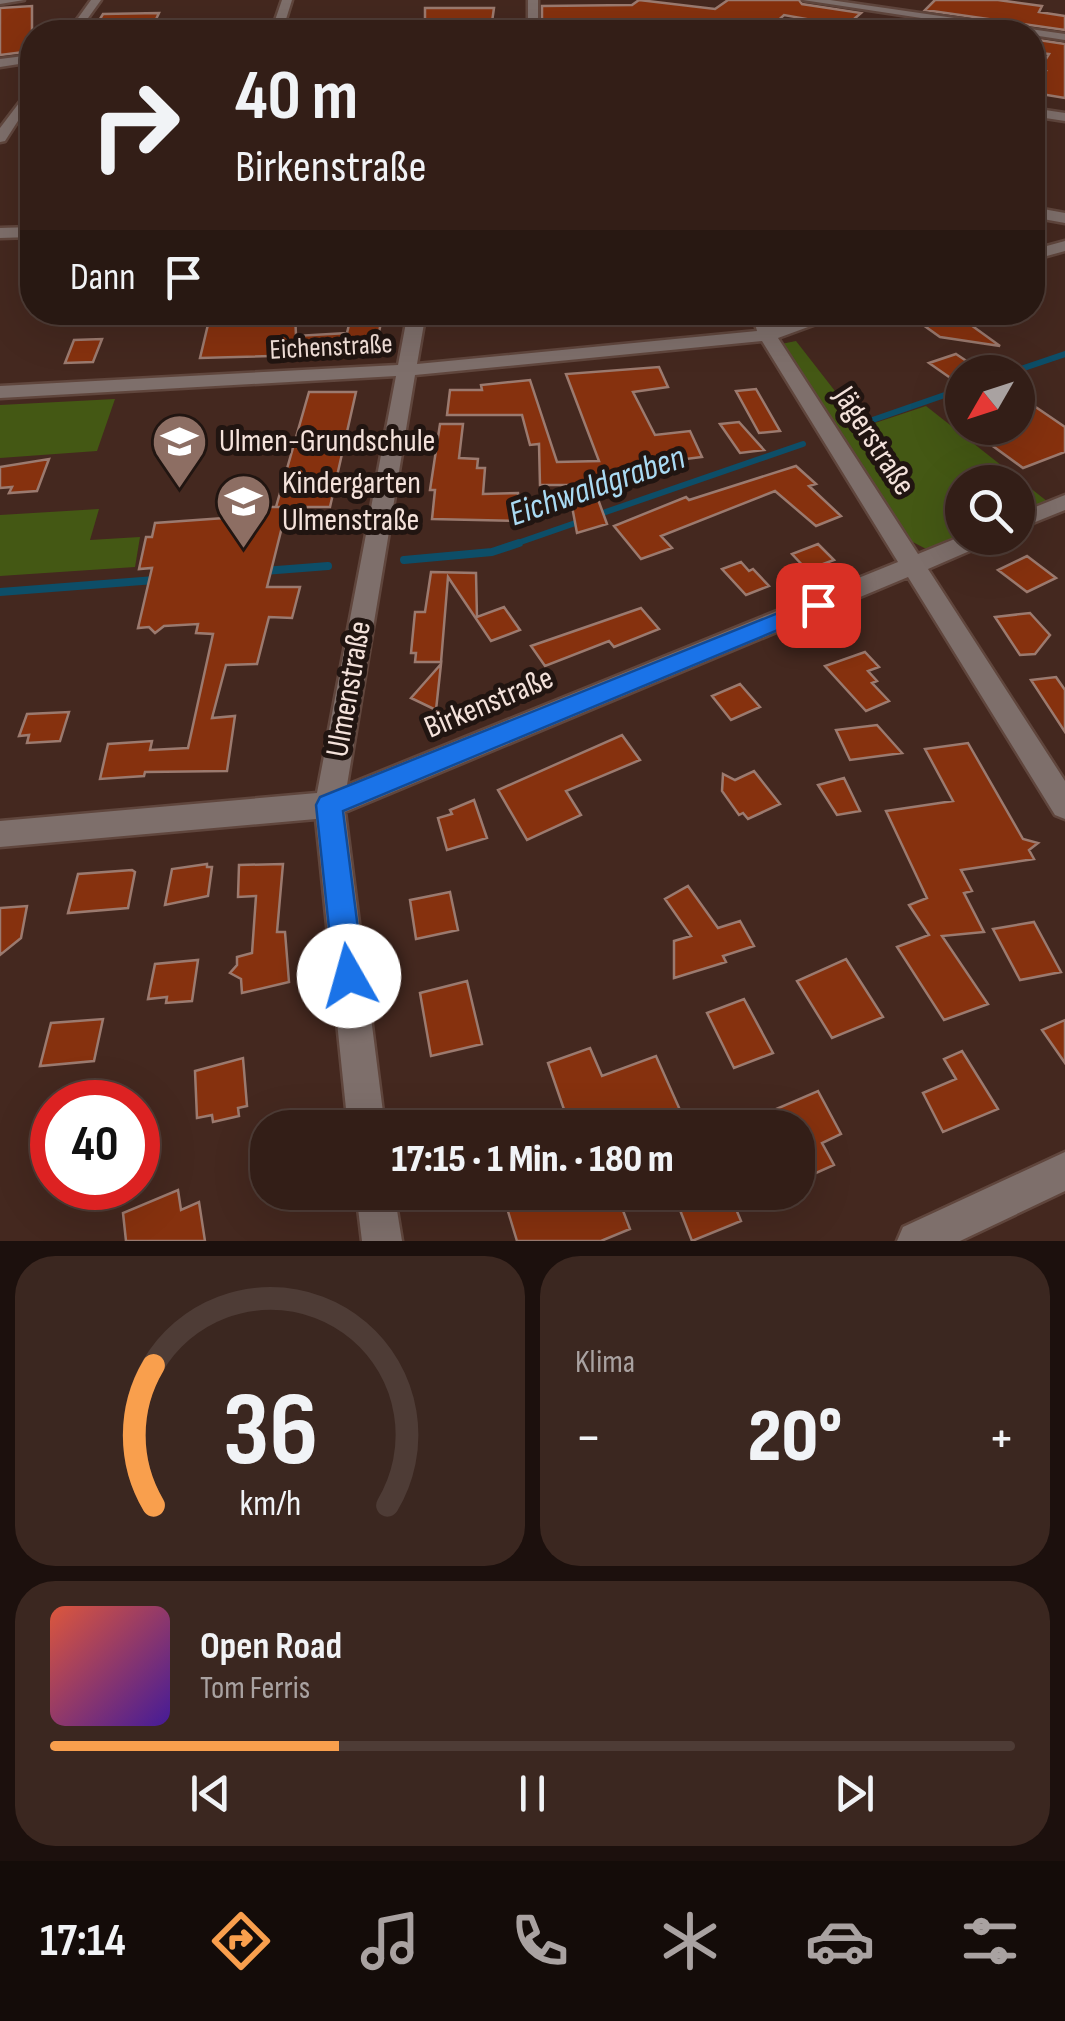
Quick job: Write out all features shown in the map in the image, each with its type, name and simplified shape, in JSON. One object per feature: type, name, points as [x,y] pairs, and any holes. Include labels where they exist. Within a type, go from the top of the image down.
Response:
[{"type":"street","points":[[0,1],[19,0]]},
{"type":"street","points":[[808,0],[915,20]]},
{"type":"street","points":[[897,18],[913,0]]},
{"type":"street","points":[[0,138],[20,108]]},
{"type":"street","name":"Ulmenstraße","points":[[366,1110],[329,805],[415,325]]},
{"type":"street","name":"Eichenstraße","points":[[0,392],[408,370],[756,325]]},
{"type":"street","name":"Jägerstraße","points":[[765,325],[1065,806]]},
{"type":"street","points":[[1035,515],[1065,502]]},
{"type":"street","name":"Birkenstraße","points":[[0,834],[329,805],[945,552]]},
{"type":"street","points":[[916,1241],[1065,1172]]},
{"type":"street","points":[[378,1210],[382,1241]]},
{"type":"green space","points":[[796,341],[863,427],[926,406],[945,421],[945,445],[976,445],[1001,465],[945,465],[945,543],[928,550],[909,540],[781,344]]},
{"type":"green space","points":[[115,399],[97,451],[0,458],[0,405]]},
{"type":"green space","points":[[1035,492],[1048,502],[1035,507]]},
{"type":"green space","points":[[99,509],[90,540],[140,537],[135,567],[0,576],[0,515]]},
{"type":"building","points":[[639,0],[715,9],[728,0],[799,0],[802,4],[861,13],[853,20],[784,15],[779,20],[542,19],[542,6],[632,5]]},
{"type":"building","points":[[935,0],[998,0],[1042,6],[1039,12],[1065,16],[1065,30],[1045,27],[1045,20],[995,20],[925,10]]},
{"type":"building","points":[[32,6],[32,20],[20,20],[20,52],[0,55],[0,8]]},
{"type":"building","points":[[425,8],[494,8],[492,20],[425,20]]},
{"type":"building","points":[[159,13],[156,20],[99,20],[103,14]]},
{"type":"building","points":[[1045,41],[1065,44],[1065,98],[1045,95],[1045,60],[1049,54],[1045,54]]},
{"type":"building","points":[[208,325],[296,325],[296,336],[347,333],[349,325],[380,325],[375,353],[200,358]]},
{"type":"building","points":[[923,325],[971,325],[1000,346],[940,337]]},
{"type":"building","points":[[102,339],[93,362],[65,363],[74,340]]},
{"type":"building","points":[[945,358],[945,374],[929,363]]},
{"type":"building","points":[[659,367],[668,387],[633,392],[655,435],[690,431],[702,457],[637,465],[640,475],[591,480],[607,524],[577,533],[568,485],[540,485],[539,444],[530,445],[522,415],[447,415],[450,390],[482,390],[481,385],[530,380],[557,462],[599,461],[566,374]]},
{"type":"building","points":[[756,389],[780,431],[759,433],[736,391]]},
{"type":"building","points":[[309,392],[356,392],[330,507],[276,507]]},
{"type":"building","points":[[1035,407],[1065,427],[1065,452],[1031,465],[1019,465],[991,445],[1035,445]]},
{"type":"building","points":[[739,422],[764,450],[740,453],[720,424]]},
{"type":"building","points":[[440,424],[463,424],[459,458],[478,459],[477,468],[485,468],[483,494],[518,493],[520,521],[432,519],[435,490],[430,490]]},
{"type":"building","points":[[49,459],[37,491],[9,493],[12,487],[0,488],[0,467]]},
{"type":"building","points":[[796,466],[816,484],[809,486],[841,516],[816,526],[775,491],[661,536],[672,548],[641,559],[614,526],[686,497],[689,500]]},
{"type":"building","points":[[267,507],[287,507],[267,587],[300,587],[292,618],[269,617],[257,664],[226,665],[212,718],[235,716],[227,771],[145,772],[144,776],[100,779],[108,744],[152,741],[150,750],[188,748],[213,634],[196,633],[198,624],[164,626],[155,633],[149,627],[138,628],[152,568],[139,569],[146,537],[152,537],[155,523],[265,515]]},
{"type":"building","points":[[818,544],[834,560],[807,570],[792,554]]},
{"type":"building","points":[[1027,556],[1056,578],[1027,592],[998,570]]},
{"type":"building","points":[[741,562],[769,586],[746,595],[722,569]]},
{"type":"building","points":[[431,572],[476,573],[477,617],[504,607],[520,630],[491,641],[448,577],[441,662],[415,662],[416,653],[411,653],[415,612],[425,612]]},
{"type":"building","points":[[641,608],[659,629],[614,647],[609,641],[545,666],[531,646]]},
{"type":"building","points":[[1030,613],[1050,635],[1035,654],[1020,655],[995,617]]},
{"type":"building","points":[[865,652],[879,667],[868,671],[877,681],[872,683],[889,701],[866,711],[825,666]]},
{"type":"building","points":[[441,664],[436,710],[411,698]]},
{"type":"building","points":[[1056,677],[1065,690],[1065,732],[1031,680]]},
{"type":"building","points":[[740,684],[760,707],[731,720],[712,696]]},
{"type":"building","points":[[69,712],[60,741],[27,743],[29,735],[19,736],[27,714]]},
{"type":"building","points":[[877,725],[902,753],[850,760],[836,730]]},
{"type":"building","points":[[622,735],[640,760],[566,791],[581,815],[527,840],[498,790]]},
{"type":"building","points":[[968,743],[1023,839],[1038,843],[1029,850],[1034,859],[961,870],[972,891],[964,893],[984,932],[942,936],[988,1004],[944,1020],[897,947],[929,935],[909,905],[927,898],[886,811],[953,801],[925,749]]},
{"type":"building","points":[[754,771],[780,804],[748,819],[743,813],[739,815],[722,791],[723,774],[735,780]]},
{"type":"building","points":[[844,778],[860,811],[837,815],[818,785]]},
{"type":"building","points":[[474,800],[487,838],[447,850],[438,818]]},
{"type":"building","points":[[207,864],[212,867],[208,896],[165,905],[172,869]]},
{"type":"building","points":[[283,864],[277,932],[285,932],[289,982],[242,993],[241,979],[230,973],[237,965],[237,957],[252,953],[256,896],[238,897],[239,865]]},
{"type":"building","points":[[135,872],[128,908],[68,913],[78,874]]},
{"type":"building","points":[[688,886],[718,928],[740,921],[754,946],[723,956],[726,962],[674,978],[674,941],[691,936],[665,899]]},
{"type":"building","points":[[450,892],[458,930],[416,939],[410,900]]},
{"type":"building","points":[[27,906],[21,938],[0,955],[0,908]]},
{"type":"building","points":[[1034,922],[1061,972],[1020,980],[993,929]]},
{"type":"building","points":[[846,959],[883,1017],[832,1038],[797,981]]},
{"type":"building","points":[[198,960],[192,1001],[166,1003],[167,997],[148,999],[155,964]]},
{"type":"building","points":[[467,981],[482,1044],[431,1056],[420,993]]},
{"type":"building","points":[[744,999],[773,1053],[734,1068],[707,1013]]},
{"type":"building","points":[[103,1019],[94,1061],[40,1066],[51,1023]]},
{"type":"building","points":[[1065,1020],[1065,1063],[1042,1030]]},
{"type":"building","points":[[590,1048],[602,1076],[656,1056],[680,1110],[564,1110],[548,1063]]},
{"type":"building","points":[[962,1051],[998,1109],[943,1132],[923,1093],[956,1079],[944,1059]]},
{"type":"building","points":[[243,1058],[247,1106],[238,1108],[239,1116],[213,1122],[212,1115],[197,1118],[195,1071]]},
{"type":"building","points":[[818,1091],[841,1134],[822,1143],[834,1165],[815,1173],[815,1110],[774,1110]]},
{"type":"building","points":[[178,1190],[181,1210],[199,1202],[205,1241],[126,1241],[123,1213],[160,1210],[160,1198]]},
{"type":"building","points":[[508,1210],[623,1210],[630,1229],[601,1241],[517,1241]]},
{"type":"building","points":[[680,1210],[736,1210],[741,1221],[692,1241]]},
{"type":"waterway","name":"Eichwaldgraben","points":[[1035,364],[1065,354]]},
{"type":"waterway","name":"Eichwaldgraben","points":[[861,424],[945,395]]},
{"type":"waterway","name":"Eichwaldgraben","points":[[597,515],[803,444]]},
{"type":"waterway","name":"Eichwaldgraben","points":[[512,545],[584,520]]},
{"type":"waterway","name":"Eichwaldgraben","points":[[404,560],[492,552],[519,543]]},
{"type":"waterway","name":"Eichwaldgraben","points":[[264,571],[328,566]]},
{"type":"waterway","name":"Eichwaldgraben","points":[[0,592],[155,580]]},
{"type":"place","name":"Ulmen-Grundschule","points":[[180,490]]},
{"type":"place","name":"Kindergarten Ulmenstraße","points":[[243,550]]},
{"type":"route","points":[[349,976],[329,805],[818,605]]}]
